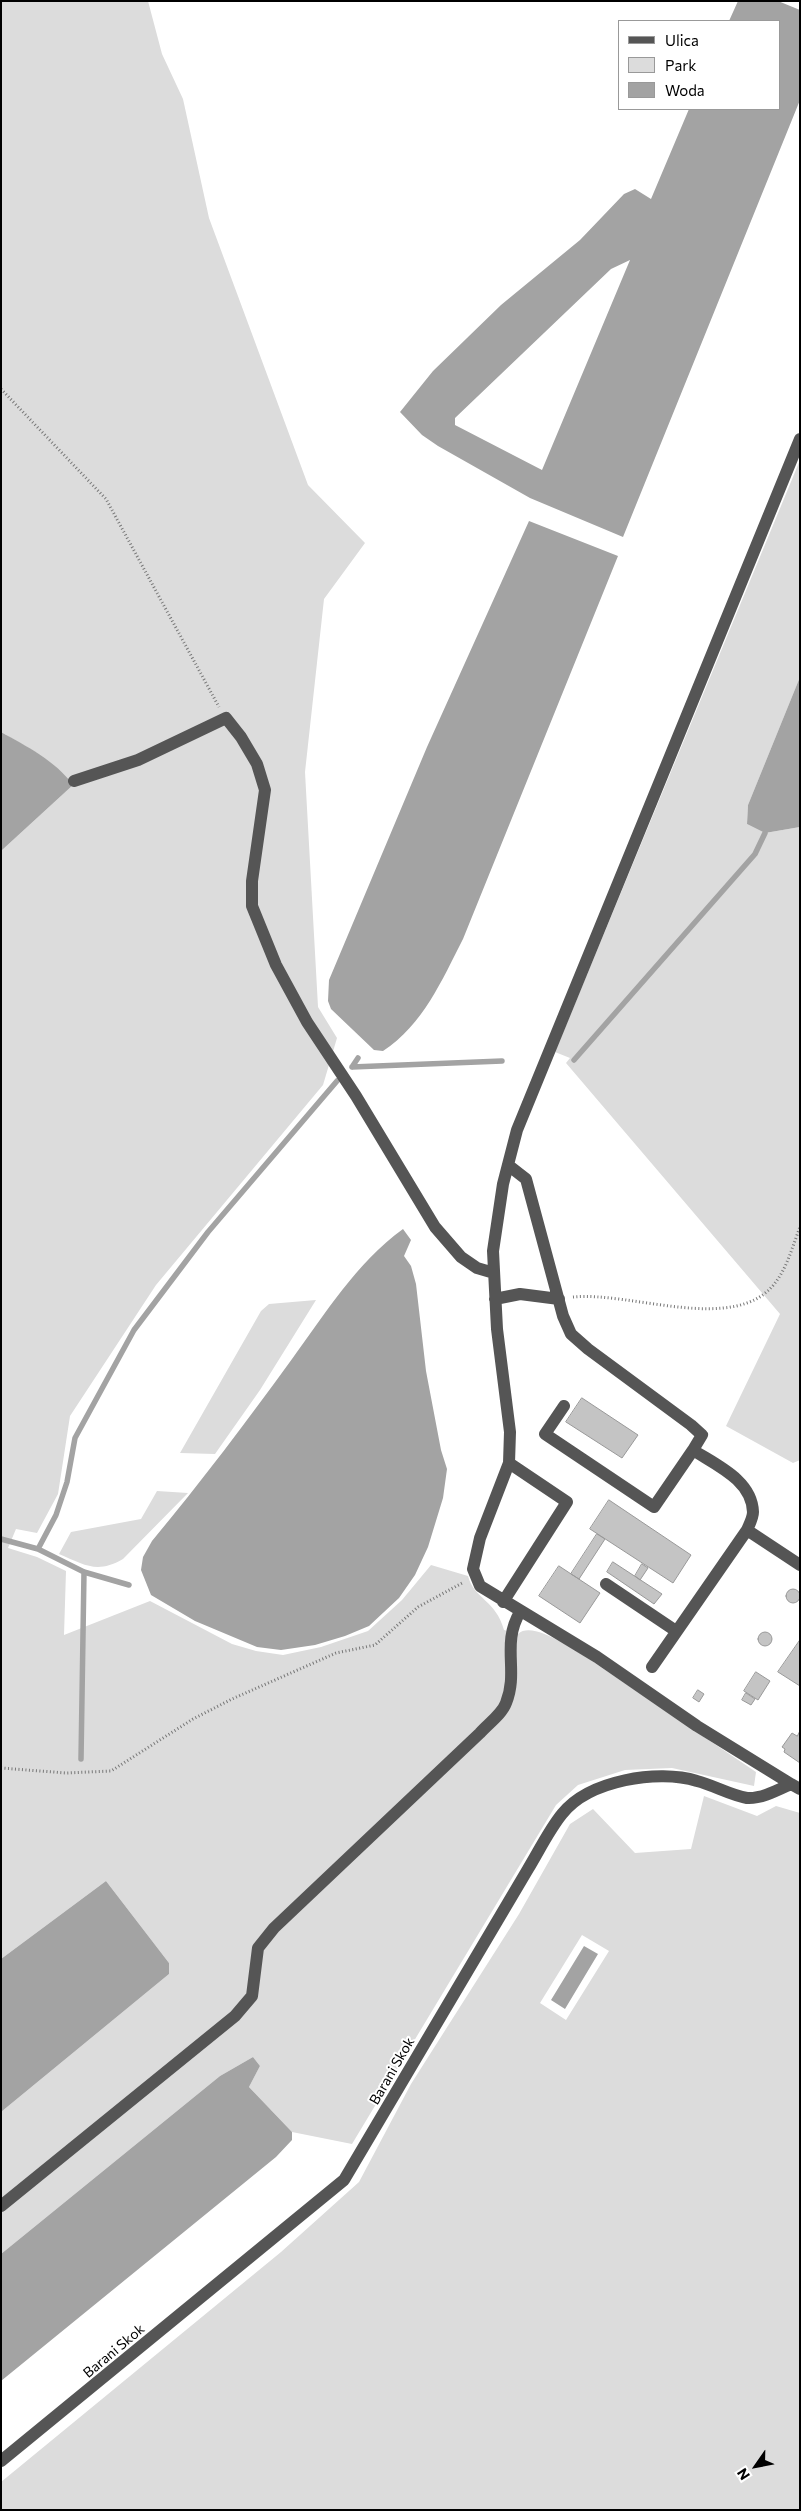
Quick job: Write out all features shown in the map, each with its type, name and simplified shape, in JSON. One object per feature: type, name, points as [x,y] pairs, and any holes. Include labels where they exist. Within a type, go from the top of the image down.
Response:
[{"type":"lane","points":[[795,1787],[697,1726],[596,1657],[503,1602],[480,1586],[473,1568],[480,1538],[509,1463],[510,1432],[497,1329],[494,1251],[503,1184],[517,1130],[800,439]]},
{"type":"lane","points":[[74,781],[138,760],[226,718],[241,737],[257,764],[265,790],[252,881],[252,906],[276,965],[307,1022],[356,1096],[435,1227],[461,1257],[477,1268],[494,1273]]},
{"type":"lane","points":[[508,1165],[526,1179],[563,1316],[571,1334],[596,1355],[691,1424],[702,1435],[654,1506],[545,1434],[564,1406]]},
{"type":"lane","points":[[495,1299],[520,1294],[559,1299]]},
{"type":"lane","points":[[652,1667],[746,1530],[753,1513],[750,1494],[737,1478],[693,1450]]},
{"type":"lane","points":[[503,1602],[568,1502],[509,1463]]},
{"type":"lane","points":[[746,1530],[800,1564]]},
{"type":"lane","points":[[606,1584],[676,1631]]},
{"type":"lane","points":[[1,2206],[235,2016],[252,1996],[258,1948],[274,1928],[480,1733],[506,1705],[511,1683],[510,1633],[520,1612]]},
{"type":"lane","name":"Barani Skok","points":[[1,2461],[344,2180],[528,1869],[554,1826],[570,1806],[599,1789],[618,1782],[650,1776],[695,1780],[748,1798],[795,1787]]},
{"type":"path","points":[[1,390],[106,499],[226,718]]},
{"type":"path","points":[[559,1299],[598,1296],[696,1308],[742,1306],[758,1300],[776,1282],[800,1227]]},
{"type":"path","points":[[1,1768],[66,1773],[111,1771],[193,1720],[232,1699],[336,1653],[375,1645],[418,1607],[476,1575]]},
{"type":"green space","points":[[1,1],[148,1],[162,54],[183,99],[209,218],[308,485],[365,543],[324,599],[305,772],[318,1007],[337,1038],[323,1085],[156,1285],[70,1416],[58,1494],[37,1533],[16,1529],[8,1548],[37,1557],[66,1571],[64,1635],[150,1601],[232,1644],[256,1651],[283,1655],[321,1647],[368,1631],[402,1600],[431,1565],[468,1576],[475,1590],[496,1612],[504,1630],[518,1634],[525,1631],[543,1633],[563,1643],[756,1772],[754,1786],[672,1768],[625,1770],[578,1785],[556,1805],[352,2144],[292,2132],[249,2087],[260,2066],[253,2057],[220,2076],[1,2254],[1,2112],[169,1974],[169,1963],[106,1881],[1,1959],[1,851],[73,785],[37,753],[1,732]]},
{"type":"green space","points":[[800,460],[800,677],[748,805],[747,824],[765,833],[800,827],[800,1460],[793,1463],[726,1426],[780,1314],[566,1063],[570,1058],[555,1052]]},
{"type":"green space","points":[[316,1300],[260,1390],[215,1454],[180,1453],[261,1311],[269,1304]]},
{"type":"green space","points":[[157,1491],[188,1493],[123,1559],[114,1564],[98,1567],[84,1564],[59,1554],[71,1532],[141,1519]]},
{"type":"green space","points":[[704,1796],[757,1816],[776,1806],[800,1813],[800,2510],[1,2510],[1,2482],[281,2252],[359,2182],[411,2084],[519,1914],[570,1824],[593,1809],[635,1853],[691,1849]],"holes":[[[582,1935],[609,1951],[566,2020],[540,2003]]]},
{"type":"water","points":[[738,1],[778,1],[800,10],[800,100],[623,537],[530,498],[438,446],[422,435],[400,412],[433,371],[501,305],[580,240],[624,194],[635,189],[651,199],[689,110],[781,110],[781,20],[729,20]],"holes":[[[630,260],[542,470],[455,425],[455,418],[611,269]]]},
{"type":"water","points":[[529,521],[618,556],[463,939],[439,986],[420,1015],[397,1040],[383,1051],[374,1050],[331,1009],[328,1001],[329,980],[427,747]]},
{"type":"water","points":[[800,677],[800,827],[765,833],[747,824],[748,805]]},
{"type":"water","points":[[1,732],[49,761],[73,785],[1,851]]},
{"type":"water","points":[[403,1229],[411,1240],[404,1256],[411,1266],[416,1284],[426,1371],[441,1450],[447,1469],[443,1498],[428,1547],[415,1575],[399,1598],[369,1626],[315,1645],[281,1650],[257,1647],[195,1621],[151,1595],[141,1570],[143,1557],[152,1541],[241,1428],[356,1273],[386,1242]]},
{"type":"water","points":[[106,1881],[169,1963],[169,1974],[1,2112],[1,1959]]},
{"type":"water","points":[[584,1946],[598,1954],[565,2009],[551,2000]]},
{"type":"water","points":[[253,2057],[260,2066],[249,2087],[292,2132],[292,2140],[276,2157],[1,2381],[1,2254],[220,2076]]},
{"type":"building","points":[[582,1398],[638,1435],[622,1458],[566,1422]]},
{"type":"building","points":[[609,1500],[691,1555],[673,1583],[590,1529]]},
{"type":"building","points":[[597,1534],[605,1539],[579,1579],[571,1574]]},
{"type":"building","points":[[613,1562],[662,1594],[654,1604],[607,1572]]},
{"type":"building","points":[[642,1564],[648,1568],[640,1580],[635,1576]]},
{"type":"building","points":[[559,1566],[600,1593],[580,1623],[539,1596]]},
{"type":"building","points":[[790,1589],[796,1589],[800,1596],[796,1603],[790,1603],[786,1599],[786,1593]]},
{"type":"building","points":[[762,1632],[768,1632],[772,1639],[768,1646],[762,1646],[758,1642],[758,1636]]},
{"type":"building","points":[[800,1640],[800,1686],[778,1672]]},
{"type":"building","points":[[756,1672],[770,1681],[758,1700],[744,1691]]},
{"type":"building","points":[[698,1690],[704,1694],[699,1702],[693,1698]]},
{"type":"building","points":[[746,1693],[755,1699],[751,1705],[742,1700]]},
{"type":"building","points":[[800,1731],[800,1763],[784,1752],[785,1749],[782,1747],[792,1733],[797,1736]]},
{"type":"waterway","points":[[574,1060],[755,854],[765,833]]},
{"type":"waterway","points":[[352,1067],[358,1058]]},
{"type":"waterway","points":[[352,1067],[502,1061]]},
{"type":"waterway","points":[[38,1549],[56,1515],[67,1482],[75,1438],[134,1330],[208,1232],[337,1081]]},
{"type":"waterway","points":[[1,1539],[38,1549],[84,1572],[129,1585]]},
{"type":"waterway","points":[[81,1759],[84,1572]]}]
